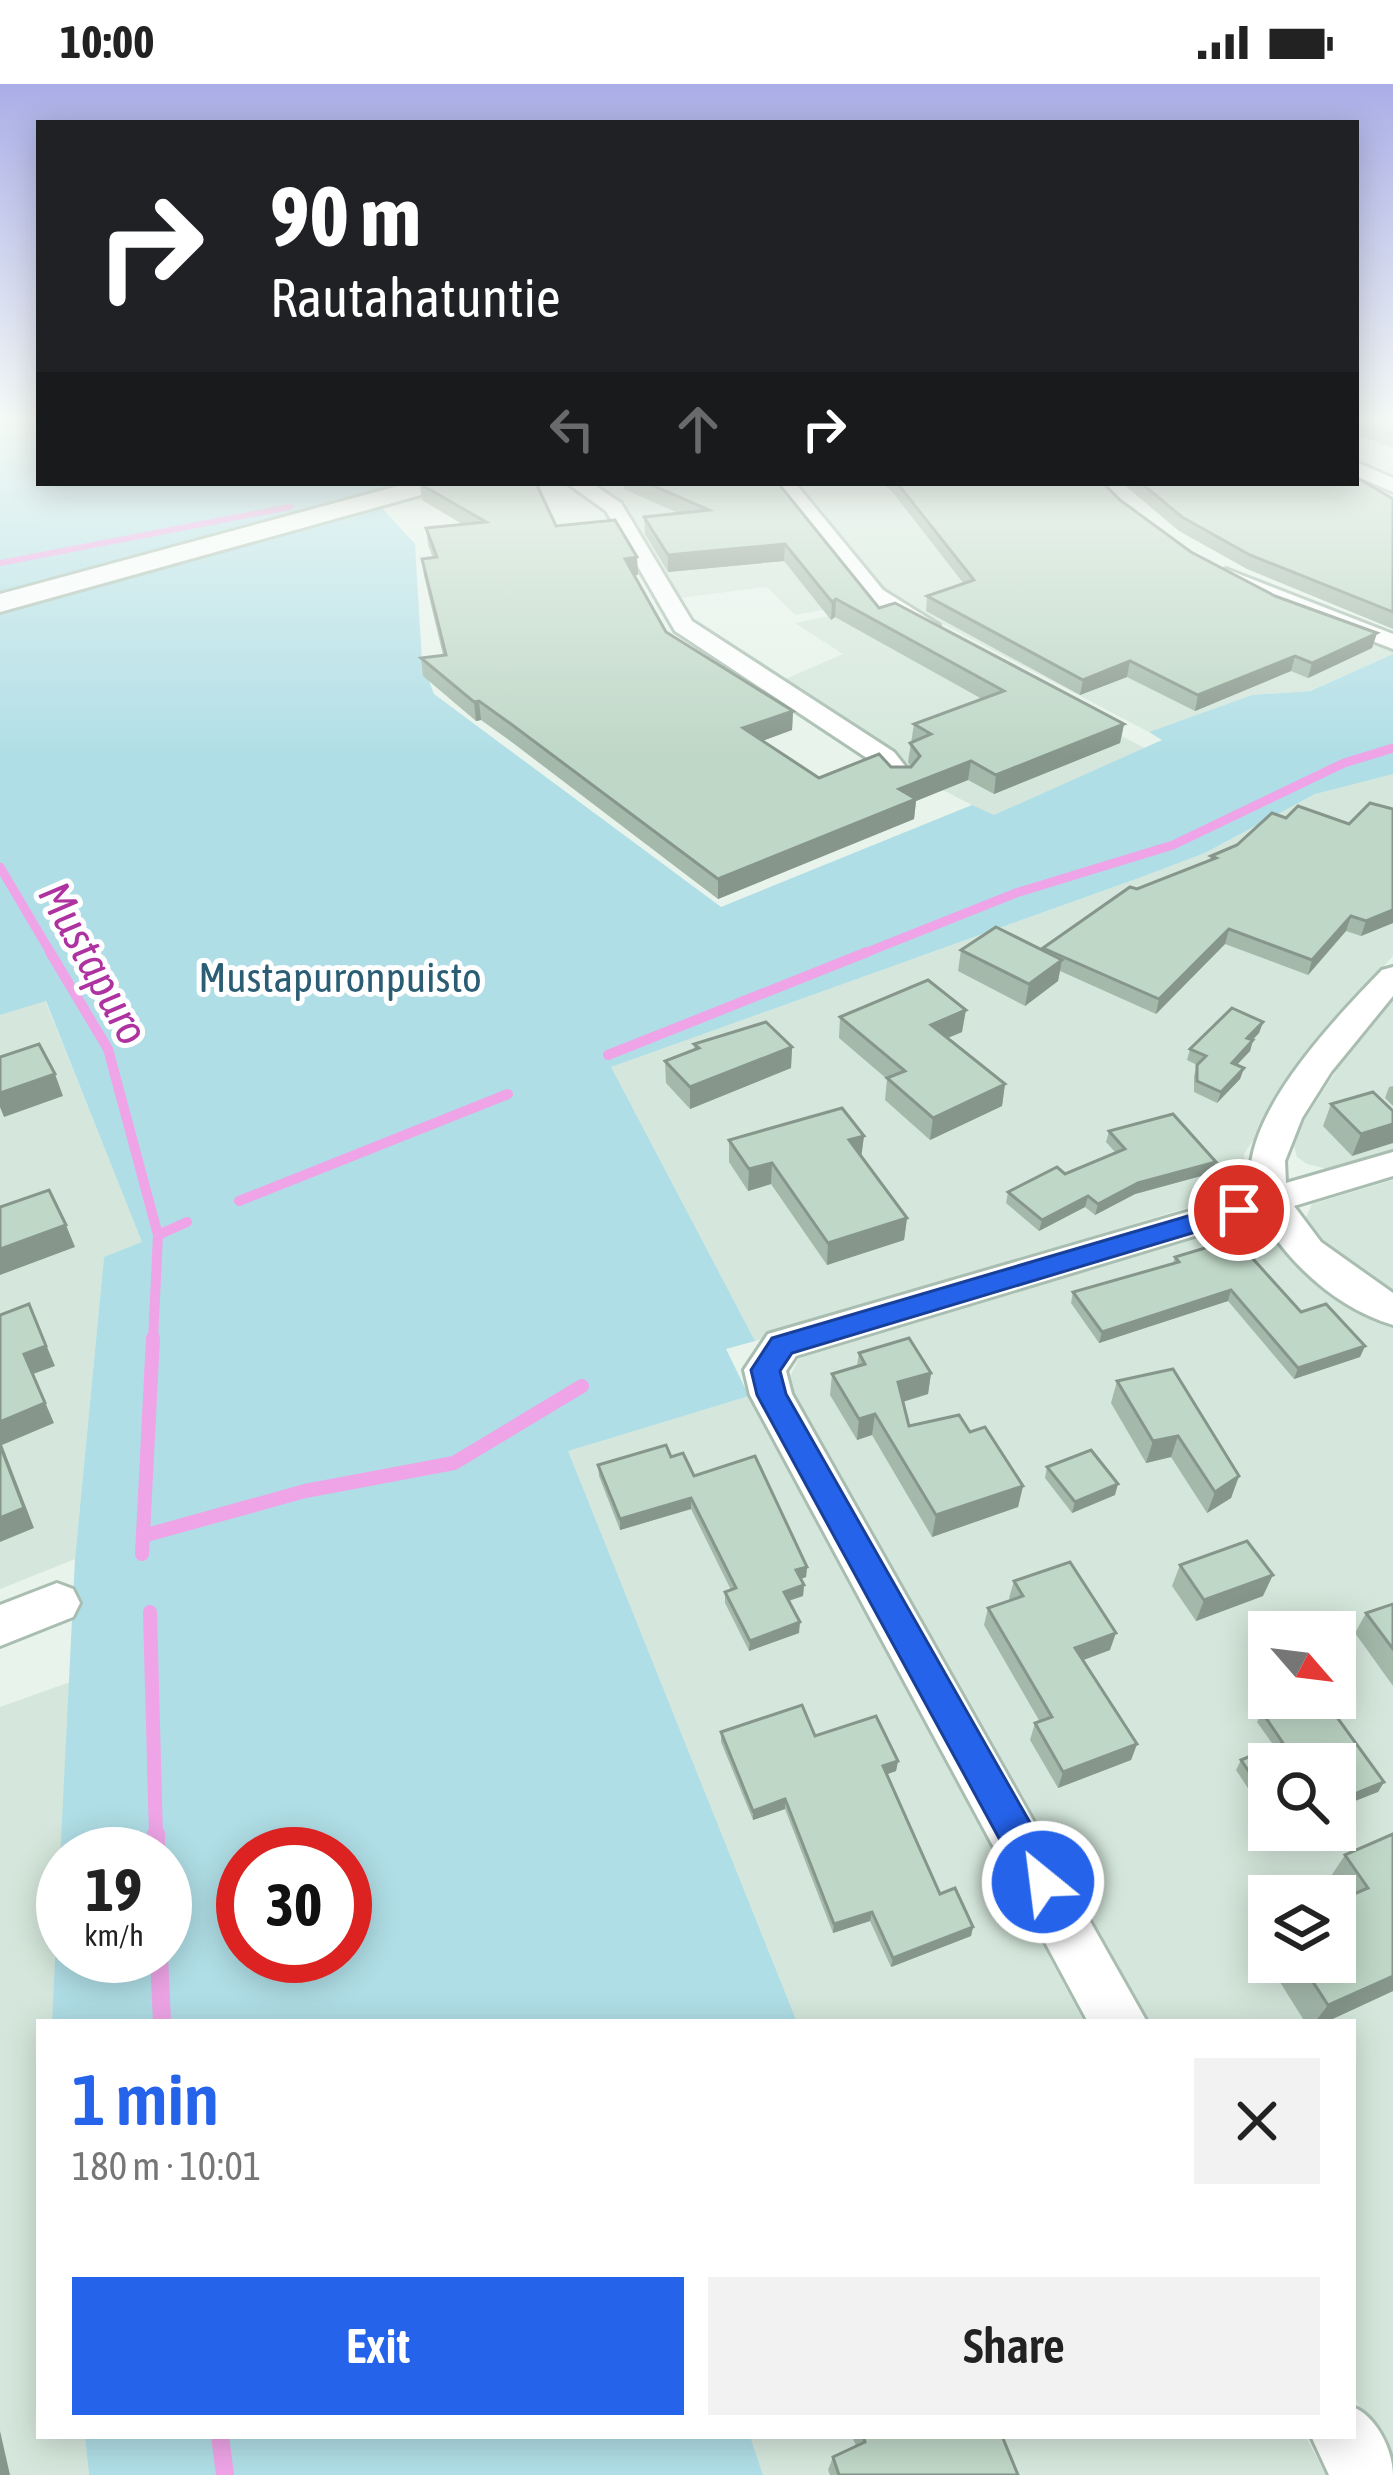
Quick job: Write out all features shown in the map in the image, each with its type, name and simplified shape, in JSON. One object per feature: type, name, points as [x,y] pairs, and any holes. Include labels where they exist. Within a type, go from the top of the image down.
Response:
[{"type":"street","points":[[0,603],[256,533]]},
{"type":"street","points":[[629,533],[683,626],[885,758],[899,776]]},
{"type":"street","points":[[824,533],[875,596],[952,640]]},
{"type":"street","points":[[1211,568],[1393,642]]},
{"type":"street","points":[[1393,977],[1327,1055],[1275,1137],[1267,1172],[1287,1228],[1318,1263],[1393,1310]]},
{"type":"street","points":[[1117,2019],[771,1395],[765,1370],[782,1345],[1393,1164]]},
{"type":"street","points":[[0,1626],[57,1603]]},
{"type":"street","points":[[1346,2439],[1365,2475]]},
{"type":"shaded area","points":[[641,533],[816,533],[870,602],[795,615],[767,587],[678,598]]},
{"type":"shaded area","points":[[837,533],[1155,533],[1220,579],[1393,649],[1393,654],[1309,691],[1252,695],[1149,732],[891,597]]},
{"type":"shaded area","points":[[874,607],[1145,748],[993,816],[914,775],[776,683],[843,654],[795,623]]},
{"type":"shaded area","points":[[1393,774],[1393,956],[1330,1025],[1244,1154],[1247,1189],[755,1341],[610,1067],[1139,878],[1205,853],[1315,794]]},
{"type":"shaded area","points":[[1393,995],[1393,1153],[1332,1170],[1307,1164],[1297,1157],[1292,1139],[1374,1013]]},
{"type":"shaded area","points":[[45,1000],[143,1243],[104,1258],[75,1559],[0,1589],[0,1015]]},
{"type":"shaded area","points":[[1393,1180],[1393,1294],[1346,1272],[1304,1222],[1312,1204]]},
{"type":"shaded area","points":[[1241,1224],[1270,1231],[1325,1293],[1393,1325],[1393,2467],[1356,2400],[1356,2019],[1142,2019],[787,1383],[799,1358]]},
{"type":"shaded area","points":[[749,1396],[1082,2019],[796,2019],[567,1450]]},
{"type":"shaded area","points":[[73,1681],[64,1827],[36,1827],[36,1983],[54,1983],[52,2019],[36,2019],[36,2439],[85,2439],[89,2475],[0,2475],[0,1707]]},
{"type":"shaded area","points":[[751,2439],[1307,2439],[1326,2475],[763,2475]]},
{"type":"green space","points":[[0,533],[226,533],[0,594]]},
{"type":"green space","name":"Mustapuronpuisto","points":[[293,533],[405,533],[415,544],[422,662],[434,694],[721,907],[972,805],[994,815],[1162,740],[1149,732],[1252,695],[1310,691],[1393,654],[1393,774],[1315,794],[1205,853],[611,1067],[755,1341],[726,1349],[749,1396],[568,1451],[796,2019],[52,2019],[54,1983],[192,1983],[192,1827],[62,1827],[75,1559],[104,1257],[142,1242],[46,1001],[0,1015],[0,614]]},
{"type":"green space","points":[[85,2439],[751,2439],[763,2475],[89,2475]]},
{"type":"building","points":[[428,533],[622,533],[637,557],[625,559],[666,632],[793,711],[743,728],[819,778],[879,754],[891,767],[911,767],[920,756],[910,743],[931,734],[914,724],[1004,691],[836,599],[832,602],[785,544],[668,555],[654,533],[818,533],[879,608],[895,603],[1124,724],[996,775],[971,761],[899,789],[916,799],[718,879],[511,724],[474,702],[421,658],[446,655],[422,559],[437,557]]},
{"type":"building","points":[[936,533],[1164,533],[1191,552],[1275,596],[1377,633],[1312,663],[1295,656],[1198,695],[1130,661],[1083,680],[927,596],[974,580]]},
{"type":"building","points":[[1210,533],[1393,533],[1393,612],[1250,555]]},
{"type":"building","points":[[1370,803],[1393,809],[1393,910],[1366,921],[1351,916],[1312,960],[1229,929],[1159,999],[1043,948],[1130,887],[1137,889],[1216,858],[1211,856],[1237,845],[1272,813],[1286,818],[1298,806],[1349,824]]},
{"type":"building","points":[[996,927],[1062,960],[1029,984],[961,950]]},
{"type":"building","points":[[928,980],[966,1010],[931,1025],[1005,1084],[933,1118],[887,1078],[905,1071],[840,1017]]},
{"type":"building","points":[[1232,1008],[1263,1022],[1232,1063],[1244,1068],[1221,1092],[1197,1081],[1197,1065],[1206,1056],[1190,1049]]},
{"type":"building","points":[[766,1022],[792,1047],[690,1087],[665,1061],[699,1048],[694,1044]]},
{"type":"building","points":[[39,1044],[55,1074],[0,1093],[0,1057]]},
{"type":"building","points":[[1373,1092],[1393,1111],[1393,1124],[1361,1134],[1331,1104]]},
{"type":"building","points":[[842,1108],[864,1136],[849,1140],[907,1218],[828,1243],[772,1163],[749,1169],[729,1140]]},
{"type":"building","points":[[1173,1114],[1216,1162],[1138,1183],[1098,1204],[1088,1196],[1042,1220],[1008,1192],[1057,1167],[1065,1174],[1125,1149],[1109,1131]]},
{"type":"building","points":[[49,1190],[66,1225],[0,1249],[0,1207]]},
{"type":"building","points":[[1235,1239],[1301,1312],[1326,1304],[1365,1346],[1298,1368],[1231,1290],[1102,1332],[1073,1292],[1179,1262],[1175,1257]]},
{"type":"building","points":[[29,1304],[46,1346],[24,1354],[45,1403],[0,1422],[0,1315]]},
{"type":"building","points":[[909,1338],[931,1373],[898,1382],[909,1426],[959,1415],[970,1432],[985,1427],[1023,1486],[936,1515],[875,1414],[859,1419],[832,1374],[865,1364],[859,1353]]},
{"type":"building","points":[[1173,1369],[1239,1476],[1215,1492],[1178,1436],[1153,1441],[1117,1381]]},
{"type":"building","points":[[0,1445],[24,1508],[0,1518]]},
{"type":"building","points":[[666,1445],[671,1457],[683,1453],[694,1476],[755,1456],[807,1567],[796,1570],[804,1585],[784,1592],[800,1622],[750,1641],[725,1592],[736,1588],[691,1498],[620,1519],[598,1465]]},
{"type":"building","points":[[1091,1450],[1118,1484],[1075,1502],[1047,1467]]},
{"type":"building","points":[[1247,1541],[1273,1575],[1204,1600],[1180,1565]]},
{"type":"building","points":[[1070,1562],[1116,1633],[1075,1648],[1137,1744],[1063,1772],[1035,1723],[1052,1717],[988,1608],[1023,1596],[1014,1581]]},
{"type":"building","points":[[1393,1604],[1393,1649],[1366,1613]]},
{"type":"building","points":[[802,1705],[815,1736],[876,1716],[898,1761],[883,1766],[940,1894],[955,1888],[973,1927],[893,1958],[872,1912],[834,1924],[785,1799],[753,1811],[721,1732]]},
{"type":"building","points":[[1267,1719],[1338,1719],[1356,1743],[1283,1743]]},
{"type":"building","points":[[1356,1743],[1384,1782],[1356,1793]]},
{"type":"building","points":[[1393,1834],[1393,1976],[1328,2005],[1314,1983],[1356,1983],[1356,1893],[1368,1888],[1345,1855]]},
{"type":"building","points":[[1003,2439],[1018,2475],[839,2475],[833,2457],[865,2442]]},
{"type":"waterway","points":[[0,563],[158,533]]},
{"type":"waterway","points":[[860,955],[1016,893],[1173,845],[1344,763],[1393,748]]},
{"type":"waterway","name":"Mustapuro","points":[[0,867],[52,955]]},
{"type":"waterway","name":"Mustapuro","points":[[50,952],[108,1049],[158,1235]]},
{"type":"waterway","points":[[608,1055],[867,952]]},
{"type":"waterway","points":[[239,1201],[508,1094]]},
{"type":"waterway","points":[[158,1235],[187,1222]]},
{"type":"waterway","points":[[153,1341],[158,1235]]},
{"type":"waterway","points":[[142,1554],[153,1338]]},
{"type":"waterway","points":[[143,1536],[305,1491],[454,1463],[582,1386]]},
{"type":"waterway","points":[[150,1612],[156,1827]]},
{"type":"waterway","points":[[160,1983],[162,2019]]},
{"type":"waterway","points":[[220,2439],[225,2475]]},
{"type":"route","points":[[1043,1882],[771,1395],[765,1370],[782,1345],[1239,1210]]}]
